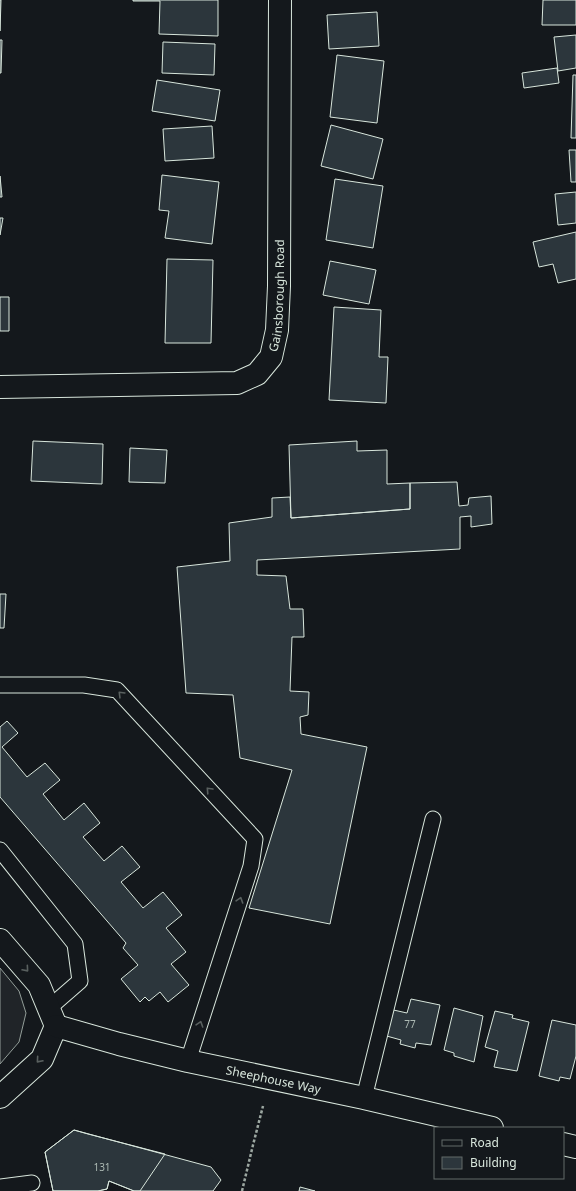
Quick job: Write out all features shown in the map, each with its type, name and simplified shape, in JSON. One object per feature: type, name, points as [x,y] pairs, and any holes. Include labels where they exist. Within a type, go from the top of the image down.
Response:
[{"type":"street","name":"Gainsborough Road","points":[[0,387],[237,383],[257,374],[271,357],[277,330],[279,286],[280,0]]},
{"type":"street","points":[[0,940],[40,985],[53,1017],[42,1059],[0,1098]]},
{"type":"street","name":"Sheephouse Way","points":[[53,1017],[119,1044],[188,1061],[364,1098],[488,1127]]},
{"type":"street","points":[[564,1144],[576,1147]]},
{"type":"lane","points":[[0,684],[84,686],[117,690],[255,839],[251,866],[188,1061]]},
{"type":"lane","points":[[364,1098],[433,819]]},
{"type":"lane","points":[[0,850],[76,944],[80,981],[53,1017]]},
{"type":"lane","points":[[0,1187],[32,1184]]},
{"type":"path","points":[[242,1191],[252,1145],[271,1079]]},
{"type":"shaded area","points":[[0,968],[19,991],[26,1013],[19,1042],[0,1064]]},
{"type":"building","points":[[0,0],[1,0],[0,31]]},
{"type":"building","points":[[133,0],[218,0],[218,36],[159,34],[160,1]]},
{"type":"building","points":[[543,0],[576,0],[576,25],[542,25]]},
{"type":"building","points":[[377,12],[379,46],[329,49],[327,15]]},
{"type":"building","points":[[576,35],[576,68],[558,71],[554,37]]},
{"type":"building","points":[[0,40],[2,40],[1,73],[0,73]]},
{"type":"building","points":[[163,42],[215,44],[214,75],[162,73]]},
{"type":"building","points":[[337,55],[384,61],[377,123],[330,117]]},
{"type":"building","points":[[557,68],[559,83],[524,88],[522,73]]},
{"type":"building","points":[[573,75],[576,75],[576,138],[571,138]]},
{"type":"building","points":[[157,80],[220,90],[215,121],[152,111]]},
{"type":"building","points":[[331,125],[383,139],[373,179],[321,166]]},
{"type":"building","points":[[212,126],[214,158],[165,161],[163,129]]},
{"type":"building","points":[[569,150],[576,150],[576,182],[571,182]]},
{"type":"building","points":[[162,175],[219,182],[212,244],[165,238],[169,211],[159,210]]},
{"type":"building","points":[[0,176],[2,197],[0,197]]},
{"type":"building","points":[[335,179],[383,186],[373,248],[326,240]]},
{"type":"building","points":[[576,192],[576,223],[558,225],[555,194]]},
{"type":"building","points":[[0,218],[3,218],[0,235]]},
{"type":"building","points":[[576,232],[576,279],[558,283],[553,264],[539,267],[533,242]]},
{"type":"building","points":[[167,259],[213,260],[211,343],[165,343]]},
{"type":"building","points":[[330,261],[376,270],[369,304],[323,295]]},
{"type":"building","points":[[0,297],[9,297],[9,331],[0,331]]},
{"type":"building","points":[[334,307],[381,310],[379,357],[388,357],[386,403],[329,400]]},
{"type":"building","points":[[33,441],[103,444],[102,484],[31,481]]},
{"type":"building","points":[[357,441],[357,451],[387,450],[387,484],[410,483],[410,509],[291,518],[289,445]]},
{"type":"building","points":[[130,448],[167,450],[165,483],[129,482]]},
{"type":"building","points":[[457,482],[459,506],[468,505],[469,498],[491,496],[492,524],[471,527],[471,516],[460,517],[460,549],[257,560],[257,575],[286,576],[290,609],[303,609],[304,637],[292,637],[290,691],[309,692],[308,715],[300,717],[301,734],[367,747],[330,924],[249,908],[292,770],[240,758],[233,695],[186,693],[177,567],[230,561],[229,523],[272,517],[272,498],[290,497],[291,518],[410,509],[410,483]]},
{"type":"building","points":[[0,594],[6,594],[4,628],[0,628]]},
{"type":"building","points":[[7,721],[18,733],[2,747],[27,777],[45,763],[60,780],[43,794],[64,820],[84,803],[100,823],[83,837],[104,861],[122,846],[140,867],[121,882],[143,908],[163,892],[182,915],[166,928],[186,952],[171,964],[189,985],[168,1002],[160,992],[149,1001],[145,997],[140,1002],[121,979],[138,965],[123,948],[126,943],[0,797],[0,727]]},
{"type":"building","points":[[411,999],[440,1005],[431,1045],[416,1043],[415,1048],[400,1044],[401,1040],[383,1035],[389,1009],[407,1013]]},
{"type":"building","points":[[454,1008],[483,1016],[474,1062],[454,1056],[454,1053],[444,1050]]},
{"type":"building","points":[[495,1011],[513,1015],[512,1018],[529,1022],[517,1071],[494,1067],[498,1051],[485,1047]]},
{"type":"building","points":[[552,1020],[576,1025],[576,1056],[570,1079],[560,1077],[559,1081],[539,1076]]},
{"type":"building","points":[[74,1130],[165,1154],[140,1191],[134,1191],[109,1181],[107,1189],[98,1191],[53,1191],[45,1152]]},
{"type":"building","points":[[74,1130],[211,1167],[221,1180],[213,1191],[134,1191],[109,1181],[107,1189],[98,1191],[53,1191],[45,1152]]},
{"type":"building","points":[[300,1187],[315,1191],[299,1191]]}]
